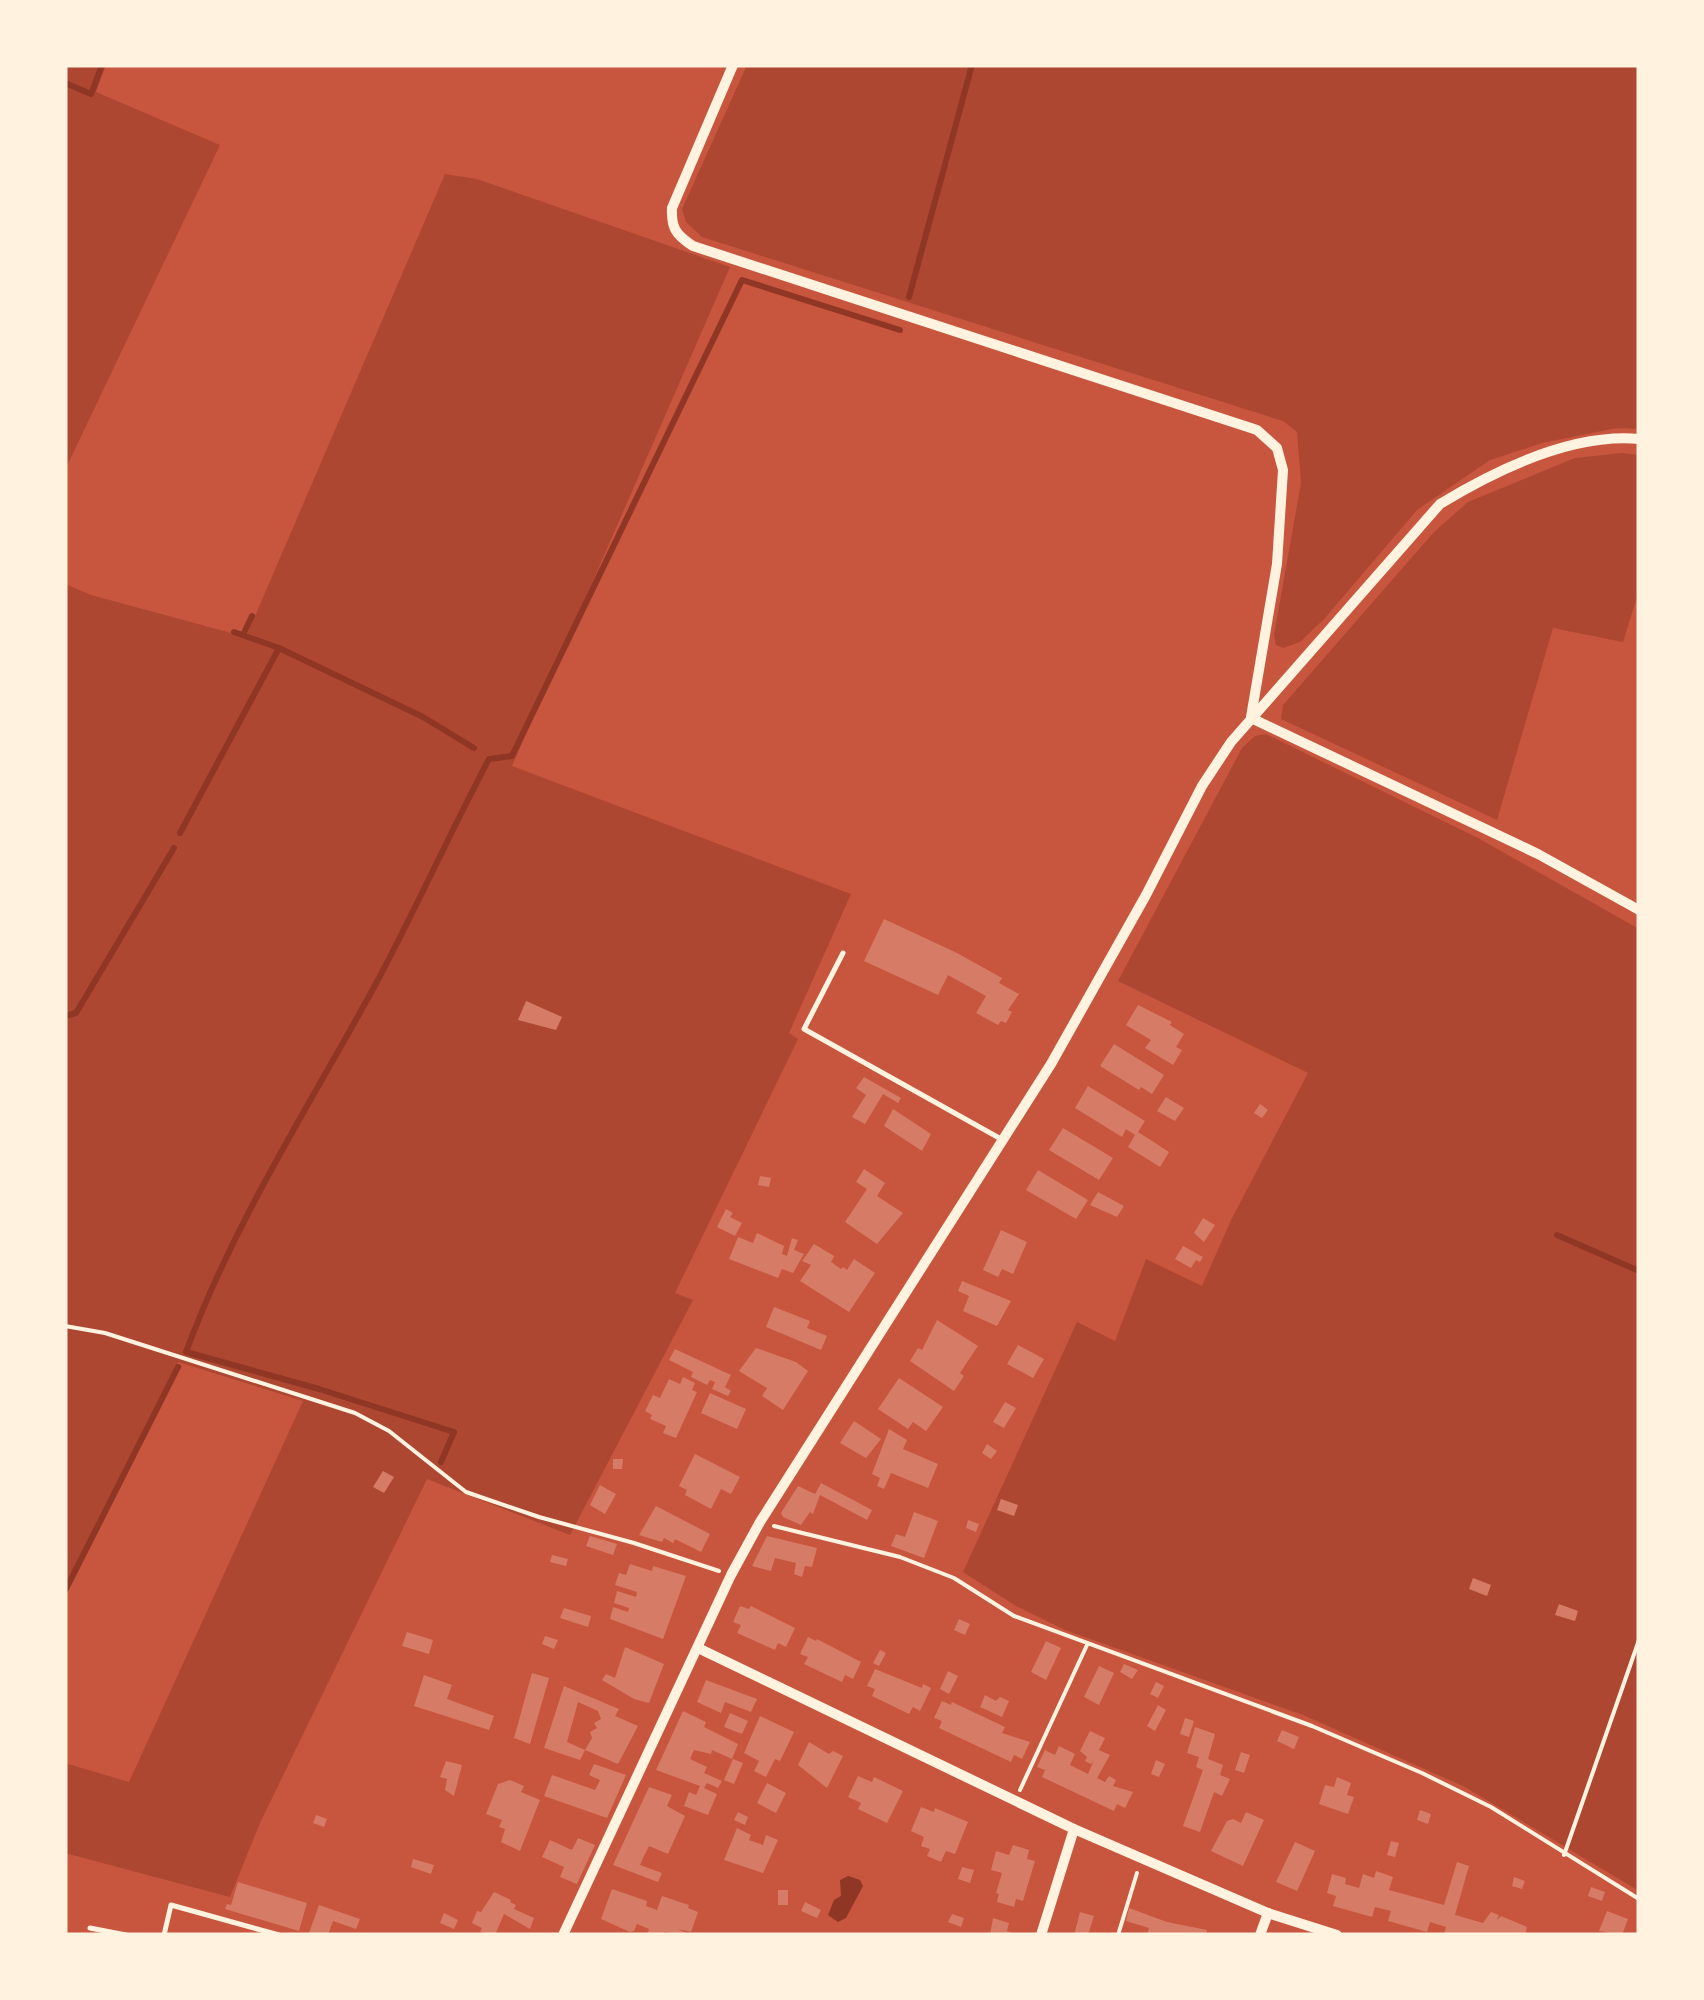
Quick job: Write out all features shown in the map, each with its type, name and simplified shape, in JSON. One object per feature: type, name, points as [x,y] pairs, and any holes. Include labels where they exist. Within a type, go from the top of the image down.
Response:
[{"type":"street","points":[[732,65],[672,208],[672,224],[678,236],[693,246],[1257,430],[1277,448],[1283,470],[1277,564],[1251,718]]},
{"type":"street","points":[[564,1935],[731,1575],[760,1522],[1051,1064],[1137,912],[1202,786],[1251,718],[1440,504],[1522,461],[1595,441],[1639,438]]},
{"type":"street","points":[[1251,718],[1538,854],[1639,910]]},
{"type":"street","points":[[698,1648],[1074,1828],[1268,1913],[1337,1935]]},
{"type":"street","points":[[1042,1935],[1074,1828]]},
{"type":"street","points":[[1260,1935],[1268,1913]]},
{"type":"lane","points":[[843,954],[804,1030],[1003,1141]]},
{"type":"lane","points":[[164,1935],[171,1904],[279,1935]]},
{"type":"lane","points":[[90,1928],[126,1935]]},
{"type":"path","points":[[65,1326],[104,1333],[356,1413],[389,1431],[466,1492],[538,1518],[634,1543],[731,1575]]},
{"type":"path","points":[[760,1522],[918,1564],[954,1578],[1014,1616],[1312,1726],[1422,1772],[1491,1808],[1639,1900]]},
{"type":"path","points":[[1564,1855],[1639,1640]]},
{"type":"path","points":[[1016,1799],[1088,1645]]},
{"type":"path","points":[[1118,1935],[1142,1857]]},
{"type":"shaded area","points":[[65,65],[106,65],[96,92],[220,145],[65,470]]},
{"type":"shaded area","points":[[747,65],[1639,65],[1639,429],[1617,428],[1542,443],[1490,460],[1417,510],[1325,618],[1300,642],[1283,648],[1276,645],[1274,635],[1301,483],[1297,432],[1283,421],[702,237],[686,222],[682,209]]},
{"type":"shaded area","points":[[445,174],[477,179],[730,267],[512,766],[851,894],[789,1033],[798,1039],[675,1293],[693,1300],[570,1535],[427,1479],[260,1823],[230,1897],[65,1853],[65,1763],[129,1782],[303,1401],[178,1362],[65,1585],[65,584],[91,595],[246,637]]},
{"type":"shaded area","points":[[1639,455],[1639,591],[1623,642],[1553,628],[1497,820],[1281,719],[1283,705],[1434,532],[1468,502],[1575,458]]},
{"type":"shaded area","points":[[1266,734],[1478,838],[1639,929],[1639,1891],[1465,1787],[1303,1715],[1065,1630],[1016,1606],[963,1572],[1077,1322],[1115,1341],[1146,1259],[1202,1286],[1231,1220],[1308,1073],[1118,981],[1242,748],[1255,736]]},
{"type":"shaded area","points":[[848,1876],[860,1880],[863,1886],[846,1918],[838,1922],[828,1915],[834,1900],[841,1896],[840,1880]]},
{"type":"building","points":[[884,919],[1002,978],[999,983],[1019,994],[1008,1010],[1012,1012],[1006,1023],[1001,1021],[998,1025],[976,1013],[986,996],[948,975],[938,995],[864,961]]},
{"type":"building","points":[[526,1001],[562,1017],[556,1030],[518,1020]]},
{"type":"building","points":[[1138,1005],[1172,1022],[1170,1025],[1184,1034],[1176,1047],[1182,1050],[1173,1065],[1145,1048],[1151,1040],[1126,1025]]},
{"type":"building","points":[[1114,1044],[1164,1075],[1152,1094],[1100,1066]]},
{"type":"building","points":[[864,1077],[901,1098],[898,1103],[883,1094],[865,1124],[852,1117],[866,1095],[856,1088]]},
{"type":"building","points":[[1088,1086],[1145,1121],[1138,1132],[1169,1152],[1160,1167],[1128,1147],[1135,1135],[1126,1129],[1122,1137],[1075,1108]]},
{"type":"building","points":[[1166,1097],[1184,1108],[1175,1121],[1157,1111]]},
{"type":"building","points":[[1260,1104],[1268,1110],[1262,1118],[1254,1113]]},
{"type":"building","points":[[893,1109],[931,1134],[922,1151],[884,1126]]},
{"type":"building","points":[[1063,1128],[1113,1158],[1099,1180],[1049,1150]]},
{"type":"building","points":[[864,1169],[885,1183],[877,1196],[903,1213],[877,1244],[845,1222],[867,1189],[856,1182]]},
{"type":"building","points":[[1038,1170],[1088,1200],[1076,1219],[1026,1190]]},
{"type":"building","points":[[760,1176],[771,1178],[769,1187],[758,1185]]},
{"type":"building","points":[[1098,1192],[1124,1206],[1117,1217],[1090,1205]]},
{"type":"building","points":[[726,1209],[733,1213],[730,1217],[742,1223],[735,1236],[717,1227]]},
{"type":"building","points":[[1203,1218],[1215,1225],[1204,1242],[1194,1233]]},
{"type":"building","points":[[1001,1230],[1027,1242],[1013,1274],[1002,1269],[998,1277],[983,1270]]},
{"type":"building","points":[[757,1233],[784,1246],[782,1254],[787,1256],[792,1238],[798,1240],[794,1250],[804,1254],[793,1273],[782,1269],[778,1278],[729,1259],[738,1237],[753,1243]]},
{"type":"building","points":[[814,1244],[834,1256],[831,1262],[841,1269],[847,1270],[854,1259],[875,1273],[849,1312],[800,1281],[811,1265],[802,1261]]},
{"type":"building","points":[[1183,1246],[1203,1257],[1191,1268],[1175,1259]]},
{"type":"building","points":[[962,1281],[1011,1301],[997,1326],[963,1311],[969,1296],[958,1291]]},
{"type":"building","points":[[774,1307],[810,1321],[807,1328],[827,1336],[821,1350],[766,1327]]},
{"type":"building","points":[[937,1320],[978,1346],[960,1373],[964,1376],[954,1391],[910,1361],[918,1348],[922,1350]]},
{"type":"building","points":[[1018,1345],[1044,1359],[1033,1378],[1007,1364]]},
{"type":"building","points":[[756,1348],[796,1362],[808,1371],[783,1410],[762,1396],[767,1388],[739,1371]]},
{"type":"building","points":[[675,1349],[731,1375],[725,1387],[731,1391],[728,1396],[712,1389],[715,1382],[710,1380],[707,1385],[691,1377],[693,1372],[669,1360]]},
{"type":"building","points":[[683,1377],[695,1383],[692,1390],[697,1392],[676,1438],[663,1433],[666,1426],[650,1419],[652,1415],[645,1411],[653,1395],[660,1398],[669,1379],[680,1384]]},
{"type":"building","points":[[899,1378],[943,1407],[926,1431],[913,1422],[908,1429],[878,1409]]},
{"type":"building","points":[[710,1393],[746,1409],[737,1429],[701,1413]]},
{"type":"building","points":[[1005,1402],[1016,1408],[1004,1428],[993,1422]]},
{"type":"building","points":[[854,1421],[881,1439],[866,1458],[840,1443]]},
{"type":"building","points":[[889,1429],[907,1440],[903,1449],[938,1464],[928,1488],[891,1473],[884,1489],[877,1486],[880,1478],[872,1474]]},
{"type":"building","points":[[987,1444],[997,1451],[991,1459],[982,1453]]},
{"type":"building","points":[[695,1454],[740,1477],[731,1494],[721,1489],[711,1509],[685,1495],[687,1490],[679,1486]]},
{"type":"building","points":[[613,1459],[623,1459],[622,1469],[613,1469]]},
{"type":"building","points":[[383,1471],[394,1477],[384,1493],[373,1487]]},
{"type":"building","points":[[821,1483],[872,1510],[867,1520],[820,1495],[813,1514],[810,1512],[801,1525],[783,1517],[781,1513],[798,1486],[815,1494]]},
{"type":"building","points":[[600,1485],[616,1494],[605,1514],[590,1505]]},
{"type":"building","points":[[1001,1499],[1018,1505],[1014,1516],[997,1510]]},
{"type":"building","points":[[656,1506],[710,1534],[701,1552],[675,1539],[673,1543],[664,1538],[662,1542],[639,1535]]},
{"type":"building","points":[[914,1512],[938,1521],[924,1558],[891,1546],[896,1534],[905,1537]]},
{"type":"building","points":[[968,1520],[979,1524],[976,1532],[966,1528]]},
{"type":"building","points":[[590,1536],[617,1544],[613,1555],[586,1546]]},
{"type":"building","points":[[767,1536],[817,1548],[812,1567],[805,1566],[802,1577],[794,1574],[796,1563],[775,1558],[771,1571],[752,1566]]},
{"type":"building","points":[[552,1555],[568,1559],[566,1566],[550,1562]]},
{"type":"building","points":[[630,1564],[686,1576],[663,1639],[610,1619],[613,1607],[628,1612],[629,1608],[614,1603],[617,1591],[636,1597],[637,1592],[615,1585],[619,1573],[626,1575]]},
{"type":"building","points":[[1473,1578],[1491,1585],[1487,1596],[1469,1589]]},
{"type":"building","points":[[1559,1604],[1578,1611],[1575,1621],[1555,1615]]},
{"type":"building","points":[[740,1606],[751,1606],[795,1628],[786,1647],[778,1643],[775,1650],[737,1633],[741,1625],[733,1622]]},
{"type":"building","points":[[564,1608],[591,1616],[588,1627],[560,1618]]},
{"type":"building","points":[[959,1619],[970,1624],[965,1635],[954,1630]]},
{"type":"building","points":[[407,1632],[433,1640],[429,1654],[402,1646]]},
{"type":"building","points":[[545,1636],[558,1640],[554,1649],[542,1644]]},
{"type":"building","points":[[808,1637],[861,1662],[853,1679],[845,1675],[842,1682],[804,1664],[808,1657],[800,1654]]},
{"type":"building","points":[[1046,1641],[1061,1648],[1046,1680],[1031,1672]]},
{"type":"building","points":[[625,1647],[664,1664],[649,1703],[634,1699],[602,1680],[606,1674],[615,1678]]},
{"type":"building","points":[[880,1650],[886,1653],[879,1666],[873,1663]]},
{"type":"building","points":[[1124,1664],[1138,1670],[1132,1679],[1120,1672]]},
{"type":"building","points":[[1099,1666],[1114,1673],[1099,1705],[1084,1697]]},
{"type":"building","points":[[875,1669],[931,1688],[920,1711],[913,1707],[909,1714],[872,1696],[875,1689],[867,1686]]},
{"type":"building","points":[[948,1671],[958,1676],[949,1694],[940,1689]]},
{"type":"building","points":[[532,1673],[549,1678],[530,1744],[514,1738]]},
{"type":"building","points":[[424,1675],[452,1685],[447,1699],[494,1716],[489,1730],[414,1706]]},
{"type":"building","points":[[706,1680],[757,1699],[751,1712],[725,1702],[721,1713],[697,1702]]},
{"type":"building","points":[[1156,1682],[1164,1686],[1158,1698],[1150,1694]]},
{"type":"building","points":[[564,1686],[619,1709],[615,1716],[638,1726],[618,1764],[585,1750],[580,1760],[544,1748]],"holes":[[[578,1702],[598,1711],[601,1719],[594,1723],[597,1728],[590,1732],[592,1738],[585,1750],[567,1742]]]},
{"type":"building","points":[[985,1695],[996,1701],[1000,1697],[1009,1701],[1002,1717],[980,1707]]},
{"type":"building","points":[[942,1701],[1005,1727],[1002,1733],[1030,1742],[1022,1759],[1014,1755],[1011,1762],[939,1728],[942,1721],[934,1718]]},
{"type":"building","points":[[1158,1705],[1166,1710],[1155,1731],[1147,1726]]},
{"type":"building","points":[[683,1711],[738,1744],[732,1759],[712,1750],[711,1754],[694,1750],[690,1759],[707,1767],[704,1773],[722,1781],[718,1788],[707,1783],[704,1788],[717,1794],[708,1815],[684,1806],[689,1792],[696,1795],[700,1786],[656,1770]]},
{"type":"building","points":[[730,1713],[748,1721],[742,1734],[724,1727]]},
{"type":"building","points":[[760,1716],[794,1732],[780,1761],[775,1759],[766,1777],[754,1771],[759,1761],[744,1753]]},
{"type":"building","points":[[1185,1718],[1194,1721],[1189,1737],[1180,1734]]},
{"type":"building","points":[[1195,1727],[1215,1734],[1208,1759],[1223,1765],[1220,1775],[1230,1779],[1222,1796],[1214,1792],[1200,1832],[1183,1826],[1203,1770],[1196,1767],[1199,1757],[1187,1753]]},
{"type":"building","points":[[1282,1730],[1299,1737],[1294,1749],[1277,1741]]},
{"type":"building","points":[[1090,1731],[1105,1738],[1099,1750],[1110,1755],[1097,1778],[1105,1782],[1109,1776],[1116,1780],[1113,1786],[1133,1792],[1125,1808],[1117,1804],[1114,1811],[1042,1777],[1045,1770],[1037,1767],[1045,1750],[1055,1755],[1059,1746],[1075,1754],[1070,1765],[1088,1774],[1094,1760],[1091,1764],[1085,1761],[1087,1757],[1080,1751]]},
{"type":"building","points":[[809,1742],[829,1754],[833,1751],[843,1756],[827,1788],[798,1765]]},
{"type":"building","points":[[1241,1752],[1250,1755],[1244,1773],[1235,1770]]},
{"type":"building","points":[[733,1759],[743,1763],[734,1784],[724,1780]]},
{"type":"building","points":[[1156,1760],[1165,1764],[1159,1777],[1151,1774]]},
{"type":"building","points":[[446,1761],[462,1765],[454,1796],[445,1790],[447,1779],[440,1777]]},
{"type":"building","points":[[594,1764],[626,1775],[607,1818],[544,1796],[552,1775],[595,1790],[600,1780],[589,1775]]},
{"type":"building","points":[[858,1776],[872,1782],[874,1777],[903,1791],[887,1823],[858,1809],[861,1803],[848,1797]]},
{"type":"building","points":[[1337,1777],[1351,1783],[1347,1795],[1354,1797],[1348,1814],[1319,1804],[1325,1785],[1334,1787]]},
{"type":"building","points":[[510,1780],[524,1786],[521,1792],[540,1800],[520,1851],[501,1842],[505,1829],[499,1827],[502,1820],[486,1814],[498,1784]]},
{"type":"building","points":[[767,1783],[786,1793],[776,1813],[757,1803]]},
{"type":"building","points":[[649,1787],[672,1795],[667,1806],[685,1816],[668,1854],[649,1846],[640,1865],[662,1873],[658,1882],[613,1865]]},
{"type":"building","points":[[921,1807],[934,1812],[935,1808],[968,1822],[955,1854],[946,1851],[941,1862],[927,1856],[930,1849],[921,1846],[924,1837],[911,1831]]},
{"type":"building","points":[[1420,1810],[1431,1814],[1428,1824],[1417,1820]]},
{"type":"building","points":[[738,1812],[748,1817],[745,1825],[734,1820]]},
{"type":"building","points":[[1246,1812],[1264,1820],[1243,1866],[1211,1851],[1227,1821],[1241,1823]]},
{"type":"building","points":[[316,1815],[327,1819],[324,1827],[313,1823]]},
{"type":"building","points":[[737,1828],[751,1835],[749,1840],[763,1845],[766,1835],[778,1840],[763,1873],[724,1860]]},
{"type":"building","points":[[578,1838],[595,1845],[577,1884],[560,1877],[564,1867],[542,1857],[550,1840],[572,1850]]},
{"type":"building","points":[[1391,1841],[1399,1843],[1395,1857],[1387,1855]]},
{"type":"building","points":[[1295,1842],[1315,1851],[1297,1891],[1276,1882]]},
{"type":"building","points":[[1013,1845],[1029,1850],[1027,1859],[1035,1861],[1023,1901],[1016,1899],[1014,1907],[997,1902],[1002,1873],[991,1870],[996,1851],[1009,1855]]},
{"type":"building","points":[[413,1859],[434,1865],[431,1874],[411,1867]]},
{"type":"building","points":[[1457,1862],[1469,1866],[1455,1915],[1483,1923],[1491,1912],[1499,1915],[1497,1920],[1501,1916],[1527,1927],[1525,1935],[1444,1935],[1446,1927],[1430,1922],[1427,1932],[1388,1921],[1391,1911],[1375,1907],[1372,1917],[1333,1906],[1336,1896],[1327,1893],[1332,1874],[1359,1888],[1363,1874],[1374,1878],[1376,1871],[1393,1877],[1389,1890],[1444,1905]]},
{"type":"building","points":[[962,1867],[974,1870],[970,1883],[958,1879]]},
{"type":"building","points":[[1514,1877],[1525,1881],[1522,1889],[1512,1886]]},
{"type":"building","points":[[238,1882],[307,1903],[299,1931],[225,1909],[227,1904],[231,1905]]},
{"type":"building","points":[[1591,1887],[1605,1892],[1602,1901],[1588,1896]]},
{"type":"building","points":[[612,1889],[647,1901],[646,1906],[657,1910],[662,1896],[689,1905],[698,1912],[691,1932],[678,1929],[691,1935],[647,1935],[649,1929],[637,1924],[630,1932],[601,1919]]},
{"type":"building","points":[[778,1890],[788,1890],[788,1905],[778,1905]]},
{"type":"building","points":[[494,1892],[511,1900],[516,1905],[514,1909],[534,1918],[530,1929],[504,1914],[495,1935],[480,1932],[482,1928],[472,1923]]},
{"type":"building","points":[[805,1902],[821,1910],[817,1918],[801,1911]]},
{"type":"building","points":[[319,1905],[360,1919],[356,1929],[333,1921],[328,1935],[309,1933]]},
{"type":"building","points":[[1129,1908],[1167,1922],[1207,1930],[1206,1935],[1147,1935],[1149,1928],[1126,1921]]},
{"type":"building","points":[[1607,1911],[1628,1919],[1622,1935],[1599,1931]]},
{"type":"building","points":[[1080,1912],[1094,1916],[1088,1935],[1074,1935]]},
{"type":"building","points":[[444,1913],[458,1920],[454,1929],[440,1923]]},
{"type":"building","points":[[952,1914],[964,1918],[961,1927],[948,1922]]},
{"type":"building","points":[[993,1918],[1009,1923],[1007,1931],[1017,1935],[990,1935]]},
{"type":"waterway","points":[[65,83],[91,94],[102,65]]},
{"type":"waterway","points":[[909,297],[972,65]]},
{"type":"waterway","points":[[441,1462],[454,1432],[186,1352],[251,1208],[379,978],[489,759],[512,756],[742,280],[900,330]]},
{"type":"waterway","points":[[243,635],[252,616]]},
{"type":"waterway","points":[[234,632],[279,648]]},
{"type":"waterway","points":[[180,833],[279,648],[423,717],[474,748]]},
{"type":"waterway","points":[[65,1016],[76,1013],[174,848]]},
{"type":"waterway","points":[[1557,1235],[1639,1271]]},
{"type":"waterway","points":[[65,1591],[178,1367]]}]
